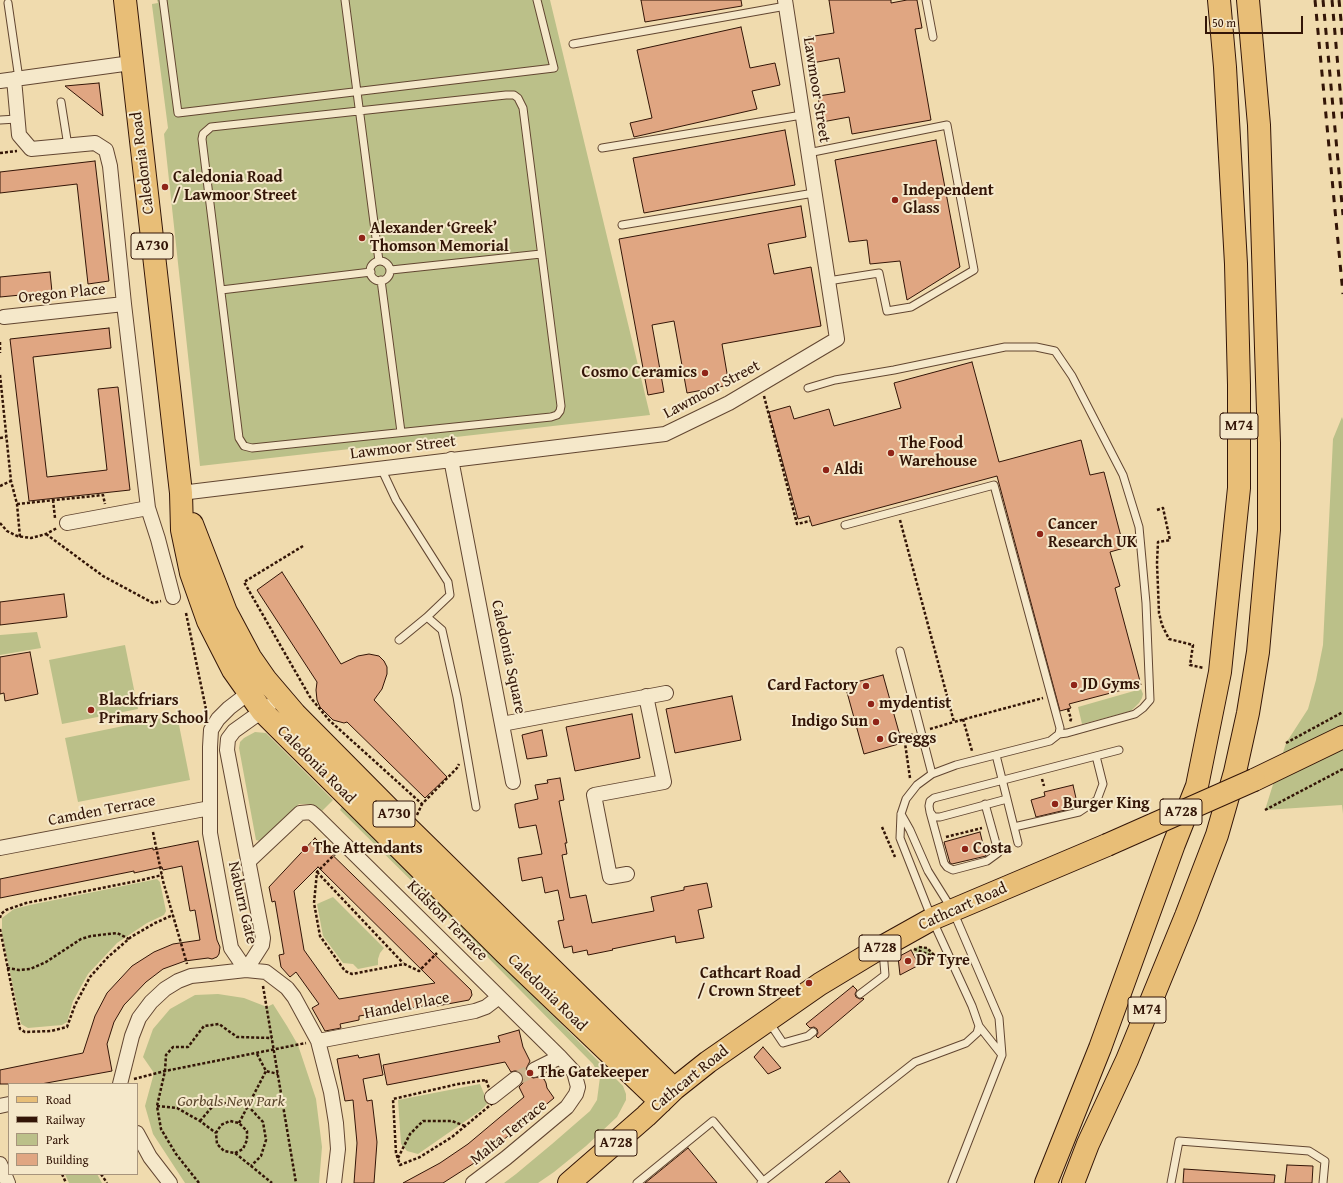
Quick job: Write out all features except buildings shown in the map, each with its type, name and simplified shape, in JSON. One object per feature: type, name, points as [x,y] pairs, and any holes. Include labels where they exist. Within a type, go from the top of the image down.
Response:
[{"type":"main road","name":"Caledonia Road","points":[[125,0],[181,493],[182,530],[191,573],[208,621],[233,670],[262,711],[505,953],[667,1095]]},
{"type":"main road","name":"M74","points":[[1046,1183],[1100,1048],[1174,844],[1197,786],[1220,672],[1239,488],[1239,378],[1236,264],[1225,67],[1219,0]]},
{"type":"main road","name":"M74","points":[[1073,1183],[1088,1144],[1130,1053],[1186,916],[1217,835],[1235,772],[1248,713],[1258,652],[1269,530],[1269,442],[1259,125],[1248,0]]},
{"type":"main road","name":"Caledonia Road","points":[[181,493],[226,612],[250,657],[266,680],[295,714],[667,1095]]},
{"type":"main road","name":"Cathcart Road","points":[[569,1183],[637,1124],[667,1095],[708,1062],[820,984],[882,946],[932,920],[1274,772],[1343,737]]},
{"type":"street","name":"Lawmoor Street","points":[[181,493],[665,434],[729,403],[836,339],[785,3]]},
{"type":"street","points":[[0,81],[131,63]]},
{"type":"street","points":[[17,79],[17,119],[19,135],[31,149],[95,144],[106,150],[110,166],[124,304],[148,508],[158,539],[173,597]]},
{"type":"street","name":"Oregon Place","points":[[4,317],[124,304]]},
{"type":"street","name":"Caledonia Square","points":[[451,460],[502,724],[666,693]]},
{"type":"street","points":[[62,526],[148,508]]},
{"type":"street","name":"Naburn Gate","points":[[266,680],[229,708],[218,719],[211,730],[210,833],[231,948],[246,970],[262,946],[262,938],[249,861],[227,750],[228,738],[234,731],[281,697]]},
{"type":"street","points":[[627,874],[610,877],[594,795],[664,782],[646,696]]},
{"type":"street","points":[[502,724],[513,782]]},
{"type":"street","name":"Camden Terrace","points":[[0,848],[210,808]]},
{"type":"street","name":"Kidston Terrace","points":[[249,861],[300,813],[311,812],[317,816],[560,1057],[574,1072],[578,1087]]},
{"type":"street","points":[[117,1083],[139,1018],[150,1002],[165,990],[178,981],[191,976],[246,970],[266,972],[287,988],[318,1041],[331,1092],[336,1122],[338,1149],[334,1183]]},
{"type":"street","name":"Handel Place","points":[[318,1041],[475,1011],[486,1007],[499,997]]},
{"type":"street","points":[[534,1070],[560,1057]]},
{"type":"street","points":[[492,1097],[515,1079]]},
{"type":"street","name":"Malta Terrace","points":[[473,1183],[497,1166],[567,1107],[574,1098],[578,1087]]},
{"type":"street","points":[[138,1135],[150,1157],[170,1183]]},
{"type":"street","points":[[0,1164],[8,1183]]},
{"type":"lane","points":[[163,0],[178,114],[554,68],[537,0]]},
{"type":"lane","points":[[345,0],[379,262]]},
{"type":"lane","points":[[926,0],[933,36]]},
{"type":"lane","points":[[8,3],[17,79]]},
{"type":"lane","points":[[573,44],[785,3]]},
{"type":"lane","points":[[514,95],[518,98],[523,108],[541,254],[561,406],[557,415],[551,417],[252,448],[244,446],[239,438],[202,139],[206,130],[211,127],[514,95]]},
{"type":"lane","points":[[61,102],[68,146]]},
{"type":"lane","points":[[602,148],[802,115]]},
{"type":"lane","points":[[0,120],[17,119]]},
{"type":"lane","points":[[808,153],[947,125],[974,270],[911,308],[887,311],[880,272],[828,281]]},
{"type":"lane","points":[[622,225],[814,193]]},
{"type":"lane","points":[[390,270],[541,254]]},
{"type":"lane","points":[[379,262],[385,263],[390,270],[387,278],[381,280],[374,278],[371,272],[372,266],[379,262]]},
{"type":"lane","points":[[221,290],[371,272]]},
{"type":"lane","points":[[381,280],[401,432]]},
{"type":"lane","points":[[808,388],[835,380],[894,370],[1004,347],[1036,347],[1055,351],[1072,376],[1123,475],[1139,528],[1146,603],[1150,700],[1135,714],[1059,734],[1050,741],[956,765],[932,774],[918,785],[906,799],[901,814],[900,838],[932,920],[972,1006],[979,1026],[1002,1055]]},
{"type":"lane","points":[[381,468],[396,500],[448,582],[450,595],[427,617],[399,640]]},
{"type":"lane","points":[[845,525],[994,485],[1060,728],[1059,734]]},
{"type":"lane","points":[[427,617],[442,630],[458,697],[476,807]]},
{"type":"lane","points":[[900,651],[932,774]]},
{"type":"lane","points":[[985,804],[998,853],[987,861],[953,870],[947,867],[944,862],[928,806],[930,801],[934,798],[1119,750]]},
{"type":"lane","points":[[996,755],[1018,843]]},
{"type":"lane","points":[[1014,828],[1079,812],[1088,808],[1097,800],[1103,784],[1096,756]]},
{"type":"lane","points":[[930,812],[934,817],[940,817],[1007,798]]},
{"type":"lane","points":[[901,814],[910,830],[928,871],[953,911],[999,1018],[1002,1055],[952,1183]]},
{"type":"lane","points":[[860,994],[885,975],[882,946]]},
{"type":"lane","points":[[768,1020],[783,1043],[808,1036],[813,1032]]},
{"type":"lane","points":[[637,1183],[714,1121],[762,1182],[915,1062],[966,1043],[977,1033],[979,1026]]},
{"type":"lane","points":[[1172,1183],[1179,1141],[1309,1151],[1325,1161],[1323,1183]]},
{"type":"path","points":[[0,342],[0,353]]},
{"type":"path","points":[[0,375],[11,481],[17,504],[20,537]]},
{"type":"path","points":[[766,404],[797,524],[810,521]]},
{"type":"path","points":[[0,438],[6,437]]},
{"type":"path","points":[[0,486],[11,481]]},
{"type":"path","points":[[17,504],[103,495],[108,516]]},
{"type":"path","points":[[0,523],[7,531],[20,537],[31,538],[46,534],[62,526],[53,500]]},
{"type":"path","points":[[1157,510],[1163,508],[1170,540],[1158,542],[1157,563],[1159,614],[1162,625],[1169,639],[1193,645],[1190,665]]},
{"type":"path","points":[[898,510],[954,722]]},
{"type":"path","points":[[46,534],[103,576],[153,603],[173,597],[184,607],[206,712],[214,726]]},
{"type":"path","points":[[303,546],[244,582],[310,697],[329,720],[422,804]]},
{"type":"path","points":[[918,785],[910,778],[905,743],[907,737],[964,719],[1051,696]]},
{"type":"path","points":[[1068,709],[1071,719]]},
{"type":"path","points":[[1286,743],[1343,712]]},
{"type":"path","points":[[964,719],[975,760]]},
{"type":"path","points":[[416,817],[422,804],[457,768],[466,749]]},
{"type":"path","points":[[1265,810],[1343,769]]},
{"type":"path","points":[[150,820],[162,875],[191,976]]},
{"type":"path","points":[[938,840],[984,828]]},
{"type":"path","points":[[345,844],[317,872],[314,903],[320,936],[345,971],[352,974],[404,964]]},
{"type":"path","points":[[317,872],[404,964],[419,971],[446,944]]},
{"type":"path","points":[[0,918],[1,914],[6,910],[26,903],[162,875]]},
{"type":"path","points":[[0,929],[20,1029],[25,1032],[51,1031],[67,1027],[75,1005],[90,978],[108,957],[129,939],[155,923],[173,915]]},
{"type":"path","points":[[7,968],[19,970],[30,968],[46,962],[82,939],[91,936],[117,933],[129,939]]},
{"type":"path","points":[[923,947],[931,951],[934,955],[933,956],[914,948],[923,947]]},
{"type":"path","points":[[261,972],[296,1183]]},
{"type":"path","points":[[199,1183],[176,1154],[161,1130],[157,1106],[165,1071],[166,1055],[173,1047],[188,1047],[204,1026],[218,1024],[237,1037],[272,1038]]},
{"type":"path","points":[[121,1083],[165,1071],[318,1041]]},
{"type":"path","points":[[257,1054],[266,1071],[278,1074]]},
{"type":"path","points":[[239,1123],[266,1071]]},
{"type":"path","points":[[486,1080],[494,1102],[465,1126],[452,1137],[420,1157],[400,1165],[396,1153],[393,1099],[458,1084],[486,1080]]},
{"type":"path","points":[[200,1121],[212,1107],[231,1102],[248,1106],[263,1122],[266,1140],[261,1156],[251,1166]]},
{"type":"path","points":[[157,1106],[177,1108],[216,1132]]},
{"type":"path","points":[[235,1153],[243,1148],[247,1140],[247,1131],[239,1123],[230,1121],[221,1125],[216,1132],[217,1144],[224,1151],[235,1153],[272,1183]]},
{"type":"path","points":[[398,1158],[410,1134],[423,1121],[452,1121],[465,1126]]},
{"type":"green space","points":[[157,0],[550,0],[650,415],[200,466],[164,134],[168,128],[152,5],[158,3]]},
{"type":"green space","points":[[1342,417],[1343,814],[1342,805],[1265,810],[1286,743],[1308,709],[1323,645],[1333,439]]},
{"type":"green space","points":[[37,632],[41,648],[0,655],[0,635]]},
{"type":"green space","points":[[125,645],[138,709],[62,724],[49,660]]},
{"type":"green space","points":[[1141,689],[1143,694],[1142,698],[1131,711],[1082,724],[1078,707]]},
{"type":"green space","points":[[177,715],[190,780],[78,802],[65,738]]},
{"type":"green space","points":[[255,732],[266,733],[333,800],[322,811],[312,804],[299,804],[263,842],[256,840],[239,748],[240,742],[244,738]]},
{"type":"green space","points":[[343,805],[623,1086],[626,1094],[626,1100],[617,1117],[586,1146],[538,1183],[504,1183],[590,1111],[597,1100],[600,1077],[593,1064],[340,810]]},
{"type":"green space","points":[[157,879],[160,882],[166,911],[164,915],[147,923],[117,943],[88,974],[73,1001],[67,1022],[62,1025],[28,1028],[21,1024],[2,934],[2,918],[14,909]]},
{"type":"green space","points":[[333,897],[384,948],[380,953],[378,965],[358,969],[353,964],[343,963],[323,936],[317,904]]},
{"type":"green space","points":[[919,946],[928,948],[935,956],[920,964],[913,949]]},
{"type":"green space","name":"Gorbals New Park","points":[[218,994],[244,998],[267,1007],[273,1004],[298,1045],[316,1099],[322,1147],[319,1183],[185,1183],[153,1134],[145,1106],[154,1073],[143,1057],[153,1029],[170,1009],[195,995]]},
{"type":"green space","points":[[480,1084],[488,1103],[480,1111],[418,1154],[407,1151],[401,1144],[398,1100]]},
{"type":"green space","points":[[65,1175],[98,1175],[102,1183],[69,1183]]},
{"type":"tunnel","points":[[515,1079],[534,1070]]},
{"type":"railway","points":[[1315,0],[1343,294]]},
{"type":"railway","points":[[1323,0],[1343,215]]},
{"type":"railway","points":[[1332,0],[1343,123]]},
{"type":"railway","points":[[1339,0],[1343,41]]},
{"type":"place","name":"Caledonia Road / Lawmoor Street","points":[[165,187]]},
{"type":"place","name":"Independent Glass","points":[[895,200]]},
{"type":"place","name":"Alexander ‘Greek’ Thomson Memorial","points":[[362,238]]},
{"type":"place","name":"Cosmo Ceramics","points":[[705,373]]},
{"type":"place","name":"The Food Warehouse","points":[[891,453]]},
{"type":"place","name":"Aldi","points":[[826,470]]},
{"type":"place","name":"Cancer Research UK","points":[[1040,534]]},
{"type":"place","name":"JD Gyms","points":[[1074,685]]},
{"type":"place","name":"Card Factory","points":[[866,686]]},
{"type":"place","name":"mydentist","points":[[871,704]]},
{"type":"place","name":"Blackfriars Primary School","points":[[91,710]]},
{"type":"place","name":"Indigo Sun","points":[[876,722]]},
{"type":"place","name":"Greggs","points":[[880,739]]},
{"type":"place","name":"Burger King","points":[[1055,804]]},
{"type":"place","name":"The Attendants","points":[[305,849]]},
{"type":"place","name":"Costa","points":[[965,849]]},
{"type":"place","name":"Dr Tyre","points":[[908,961]]},
{"type":"place","name":"Cathcart Road / Crown Street","points":[[809,983]]},
{"type":"place","name":"The Gatekeeper","points":[[530,1073]]}]
